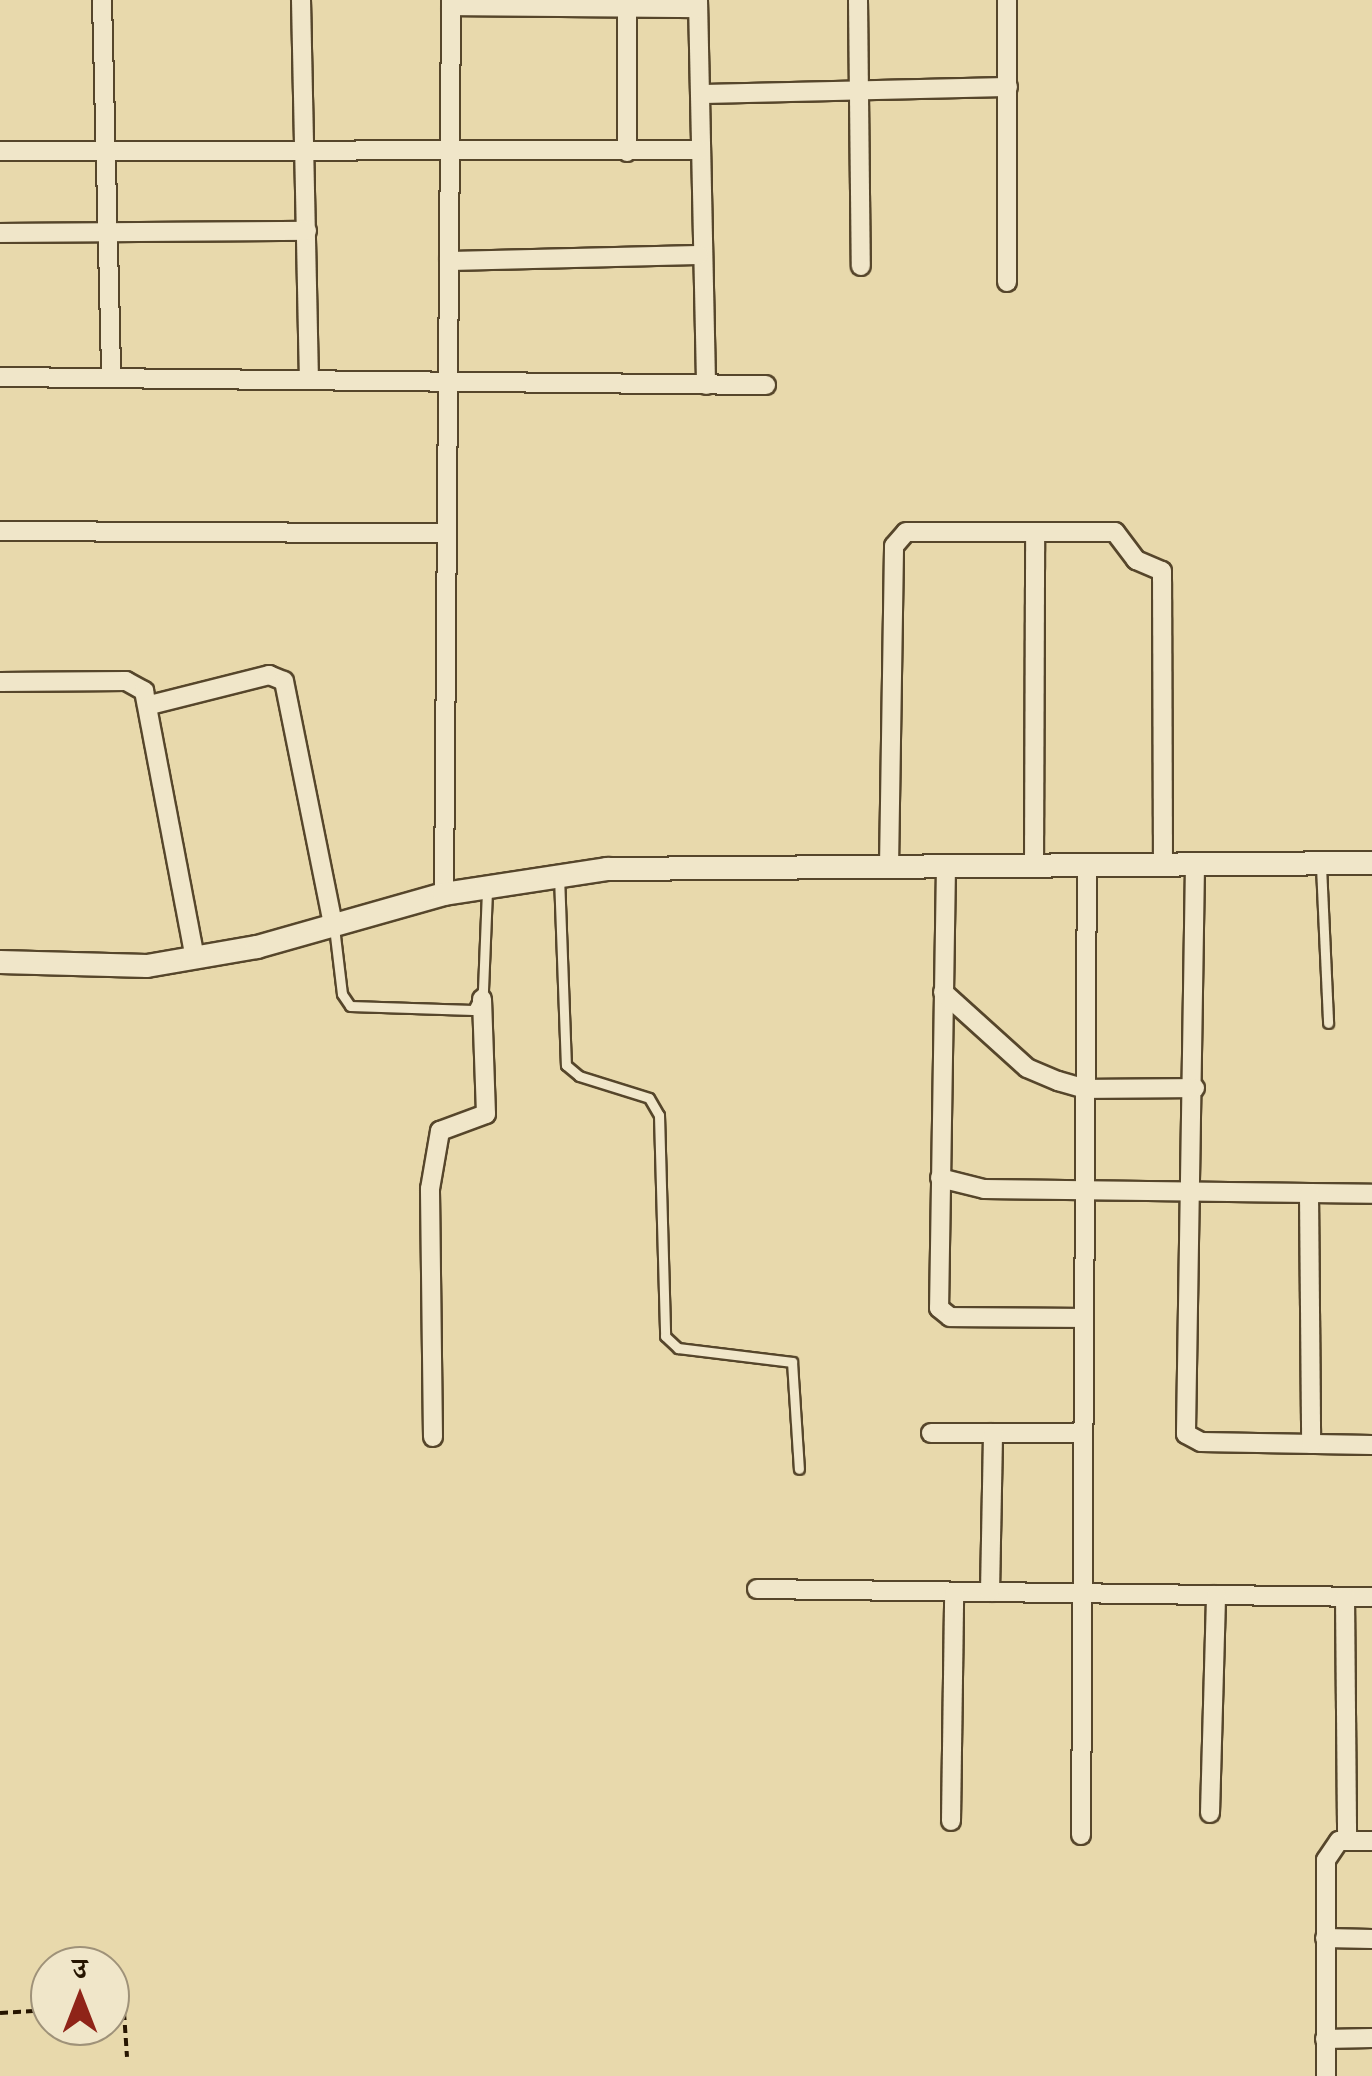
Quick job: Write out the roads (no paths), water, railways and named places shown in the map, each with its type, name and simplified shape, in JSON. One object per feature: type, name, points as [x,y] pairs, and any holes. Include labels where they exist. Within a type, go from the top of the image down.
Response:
[{"type":"street","points":[[102,0],[112,377]]},
{"type":"street","points":[[302,0],[308,380]]},
{"type":"street","points":[[858,0],[861,266]]},
{"type":"street","points":[[1007,282],[1008,0]]},
{"type":"street","points":[[444,894],[451,3],[627,8],[698,4],[702,94],[700,255],[706,385]]},
{"type":"street","points":[[627,8],[627,152]]},
{"type":"street","points":[[702,94],[1008,87]]},
{"type":"street","points":[[0,151],[699,150]]},
{"type":"street","points":[[0,233],[307,231]]},
{"type":"street","points":[[449,262],[700,255]]},
{"type":"street","points":[[0,376],[766,385]]},
{"type":"street","points":[[0,531],[444,534]]},
{"type":"street","points":[[889,867],[895,540],[906,532],[1115,532],[1136,560],[1164,576],[1163,864]]},
{"type":"street","points":[[1034,866],[1035,534]]},
{"type":"street","points":[[150,705],[269,675],[284,681],[333,925]]},
{"type":"street","points":[[0,682],[134,682],[150,705],[194,958]]},
{"type":"street","points":[[0,962],[147,966],[333,925],[444,894],[559,874],[1372,863]]},
{"type":"street","points":[[1081,1835],[1080,1318],[1088,865]]},
{"type":"street","points":[[1195,865],[1194,1194],[1186,1434],[1202,1442],[1372,1445]]},
{"type":"street","points":[[946,866],[940,1178],[942,1312],[1080,1318]]},
{"type":"street","points":[[942,992],[1027,1068],[1086,1089],[1195,1088]]},
{"type":"street","points":[[433,1437],[430,1190],[440,1130],[486,1114],[482,1000]]},
{"type":"street","points":[[940,1178],[984,1189],[1372,1194]]},
{"type":"street","points":[[1309,1194],[1311,1444]]},
{"type":"street","points":[[931,1433],[1081,1433]]},
{"type":"street","points":[[990,1592],[992,1433]]},
{"type":"street","points":[[757,1589],[1372,1598]]},
{"type":"street","points":[[951,1821],[954,1592]]},
{"type":"street","points":[[1210,1814],[1216,1595]]},
{"type":"street","points":[[1345,1597],[1347,1840]]},
{"type":"street","points":[[1326,2076],[1326,1860],[1334,1844],[1372,1841]]},
{"type":"street","points":[[1325,1938],[1372,1939]]},
{"type":"street","points":[[1326,2038],[1372,2038]]},
{"type":"lane","points":[[1321,864],[1328,1022]]},
{"type":"lane","points":[[559,874],[566,1065],[579,1076],[649,1098],[660,1115],[664,1336],[678,1348],[792,1362],[799,1469]]},
{"type":"lane","points":[[333,925],[342,994],[350,1006],[467,1011],[482,1000],[487,885]]}]
